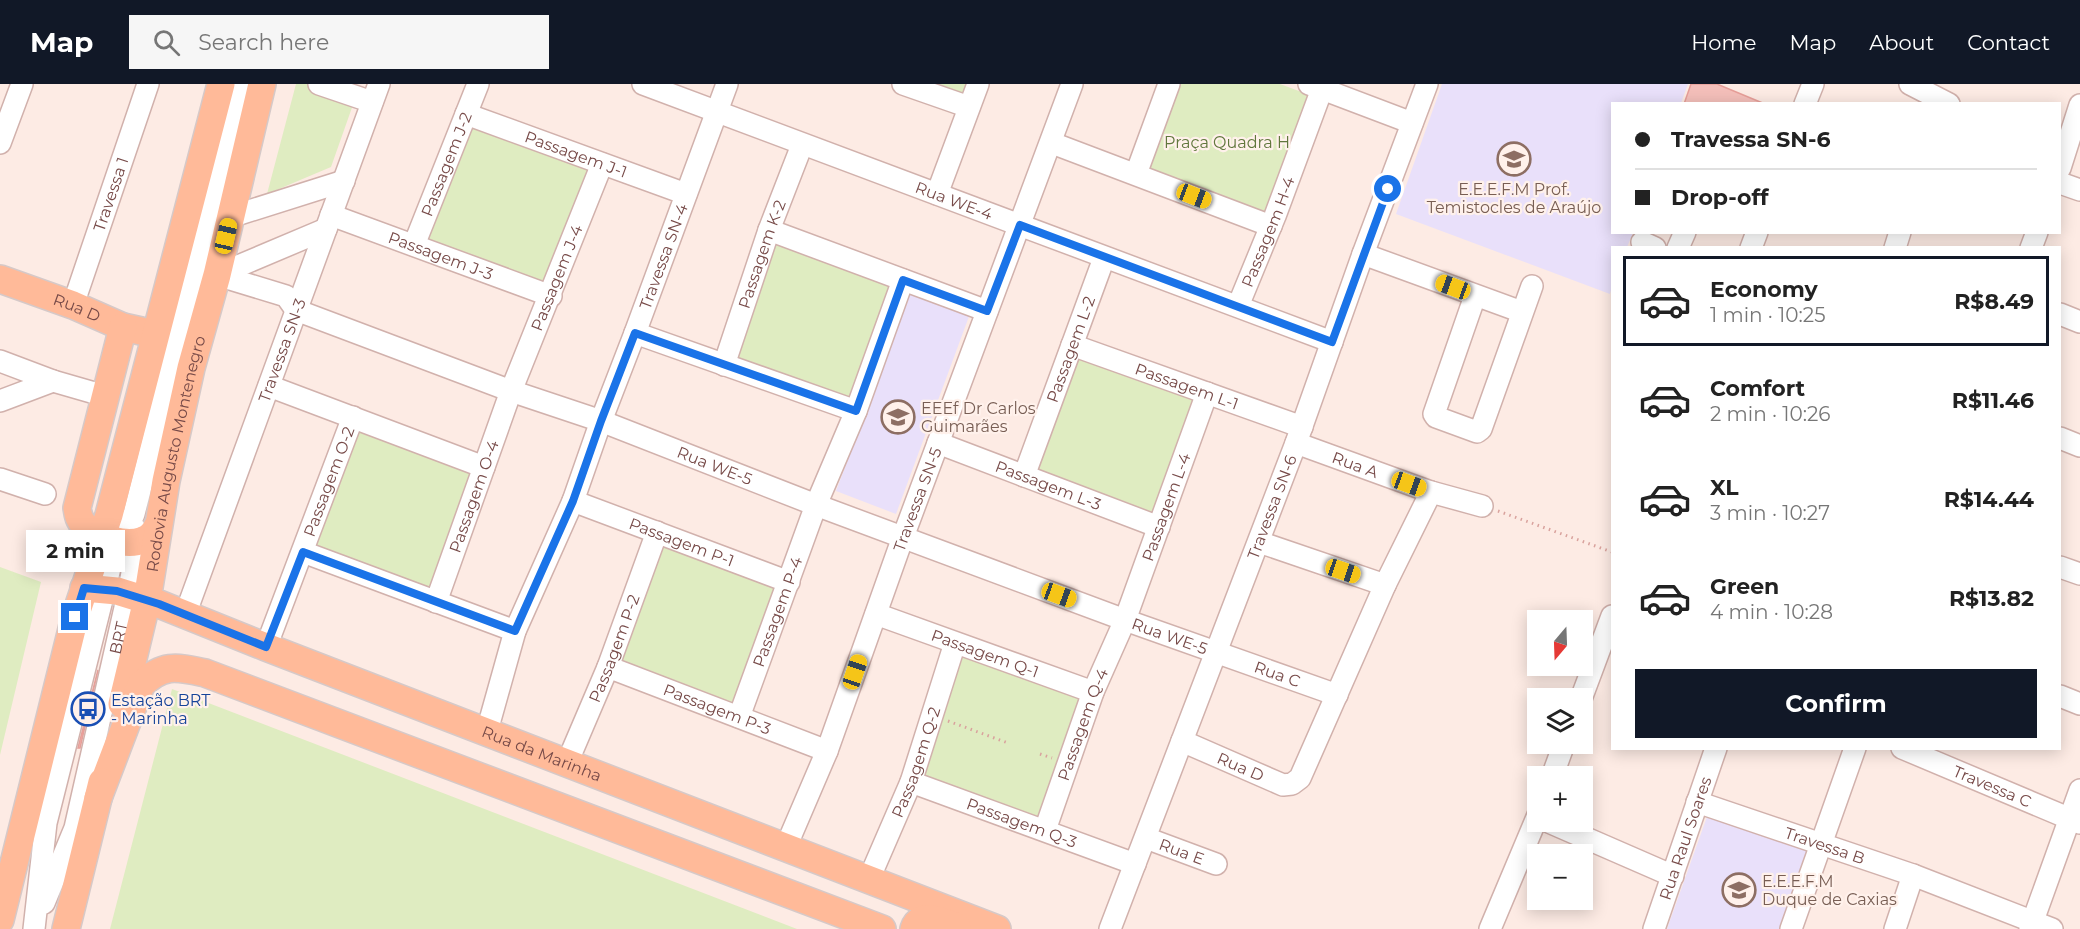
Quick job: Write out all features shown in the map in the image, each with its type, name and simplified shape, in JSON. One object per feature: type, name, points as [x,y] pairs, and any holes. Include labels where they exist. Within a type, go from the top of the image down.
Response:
[{"type":"main road","name":"Rodovia Augusto Montenegro","points":[[66,929],[98,798],[119,540],[145,378],[221,84]]},
{"type":"main road","name":"Rodovia Augusto Montenegro","points":[[0,920],[75,617],[116,593],[146,521],[217,275],[262,84]]},
{"type":"main road","name":"Rua D","points":[[0,279],[73,305],[123,327],[157,334]]},
{"type":"main road","points":[[123,327],[77,508],[78,517],[95,533],[119,540],[145,540],[146,521]]},
{"type":"main road","points":[[96,434],[145,378]]},
{"type":"main road","name":"Rua da Marinha","points":[[116,593],[185,615],[785,849],[997,929]]},
{"type":"main road","points":[[98,798],[141,685],[152,674],[166,669],[182,668],[205,673],[882,929]]},
{"type":"main road","points":[[914,929],[921,919],[930,918],[963,929]]},
{"type":"street","points":[[0,143],[22,84]]},
{"type":"street","name":"Travessa 1","points":[[73,305],[148,84]]},
{"type":"street","points":[[146,521],[243,84]]},
{"type":"street","points":[[319,84],[375,93]]},
{"type":"street","name":"Passagem J-2","points":[[414,245],[478,84]]},
{"type":"street","name":"Rua WE-4","points":[[643,84],[1332,342]]},
{"type":"street","name":"Travessa SN-4","points":[[487,731],[515,631],[573,501],[727,84]]},
{"type":"street","points":[[903,84],[969,107]]},
{"type":"street","points":[[937,194],[978,84]]},
{"type":"street","name":"Travessa SN-5","points":[[785,849],[827,751],[903,537],[1072,84]]},
{"type":"street","points":[[1136,174],[1169,84]]},
{"type":"street","name":"Travessa SN-6","points":[[1110,929],[1259,542],[1427,84]]},
{"type":"street","points":[[1806,102],[1813,84]]},
{"type":"street","points":[[1910,84],[1946,102]]},
{"type":"street","points":[[1948,102],[1954,84]]},
{"type":"street","points":[[1315,87],[1412,123]]},
{"type":"street","name":"Passagem H-4","points":[[1238,306],[1271,226],[1315,87]]},
{"type":"street","name":"Travessa SN-3","points":[[185,615],[375,93]]},
{"type":"street","points":[[2061,160],[2080,105]]},
{"type":"street","name":"Passagem J-1","points":[[466,114],[686,194]]},
{"type":"street","points":[[1052,142],[1271,226]]},
{"type":"street","name":"Passagem K-2","points":[[724,365],[769,230],[802,145]]},
{"type":"street","name":"Passagem J-4","points":[[511,391],[602,164]]},
{"type":"street","points":[[230,217],[344,181]]},
{"type":"street","points":[[2061,183],[2080,190]]},
{"type":"street","points":[[217,275],[329,222]]},
{"type":"street","name":"Passagem J-3","points":[[329,222],[414,245],[551,296]]},
{"type":"street","points":[[769,230],[987,311]]},
{"type":"street","points":[[1363,254],[1522,312]]},
{"type":"street","name":"Passagem L-2","points":[[1024,476],[1104,258]]},
{"type":"street","name":"Rua WE-5","points":[[217,275],[286,296],[296,310],[511,391],[601,421],[816,505],[1216,652]]},
{"type":"street","name":"Passagem P-4","points":[[739,717],[816,505],[856,411],[903,280]]},
{"type":"street","points":[[1475,296],[1434,414],[1436,417],[1477,432],[1481,429],[1532,286]]},
{"type":"street","points":[[2061,314],[2080,322]]},
{"type":"street","points":[[635,333],[856,411]]},
{"type":"street","name":"Passagem L-1","points":[[1072,345],[1207,393],[1299,435]]},
{"type":"street","points":[[0,361],[53,381],[105,396]]},
{"type":"street","points":[[0,401],[53,381]]},
{"type":"street","points":[[269,386],[484,467]]},
{"type":"street","name":"Passagem O-4","points":[[436,602],[511,391]]},
{"type":"street","name":"Passagem L-4","points":[[1125,620],[1207,393]]},
{"type":"street","name":"Passagem O-2","points":[[266,647],[352,417]]},
{"type":"street","name":"Rua A","points":[[1299,435],[1431,492],[1482,506]]},
{"type":"street","points":[[2061,438],[2080,446]]},
{"type":"street","name":"Passagem L-3","points":[[938,443],[1159,527]]},
{"type":"street","points":[[0,479],[45,494]]},
{"type":"street","points":[[1336,695],[1385,585],[1431,492]]},
{"type":"street","name":"Passagem P-1","points":[[573,501],[789,582]]},
{"type":"street","name":"Passagem P-2","points":[[567,763],[608,667],[657,532]]},
{"type":"street","name":"BRT","points":[[34,929],[46,823],[116,593],[134,561],[119,540]]},
{"type":"street","points":[[1259,542],[1385,585]]},
{"type":"street","points":[[303,552],[515,631]]},
{"type":"street","points":[[2061,567],[2080,574]]},
{"type":"street","name":"BRT","points":[[34,929],[75,828],[116,593]]},
{"type":"street","name":"Passagem Q-1","points":[[876,614],[1094,692]]},
{"type":"street","points":[[1585,688],[1611,618]]},
{"type":"street","name":"Passagem Q-4","points":[[1045,830],[1094,692],[1125,620]]},
{"type":"street","name":"Passagem Q-2","points":[[869,879],[910,782],[955,643]]},
{"type":"street","name":"Rua C","points":[[1216,652],[1336,695]]},
{"type":"street","name":"Passagem P-3","points":[[608,667],[827,751]]},
{"type":"street","name":"Rua D","points":[[1182,741],[1283,785],[1292,784],[1300,778],[1336,695]]},
{"type":"street","points":[[2061,696],[2080,704]]},
{"type":"street","name":"Rua Raul Soares","points":[[1654,929],[1715,750]]},
{"type":"street","points":[[1791,929],[1854,750]]},
{"type":"street","name":"Travessa C","points":[[1907,750],[2075,821]]},
{"type":"street","name":"Passagem Q-3","points":[[910,782],[1136,864]]},
{"type":"street","points":[[2038,927],[2075,821],[2080,790]]},
{"type":"street","name":"Travessa B","points":[[1697,802],[1913,875],[2038,927]]},
{"type":"street","points":[[1490,929],[1530,832]]},
{"type":"street","points":[[1572,832],[1673,876]]},
{"type":"street","name":"Rua E","points":[[1146,838],[1216,864]]},
{"type":"street","points":[[1895,929],[1913,875]]},
{"type":"path","points":[[1482,506],[1611,552]]},
{"type":"path","points":[[932,715],[1008,743]]},
{"type":"shaded area","name":"E.E.E.F.M Prof. Temistocles de Araújo","points":[[1442,84],[1688,84],[1681,102],[1611,102],[1611,234],[1633,234],[1627,246],[1611,246],[1610,294],[1396,214]]},
{"type":"shaded area","name":"EEEf Dr Carlos Guimarães","points":[[912,290],[971,311],[896,514],[836,491]]},
{"type":"shaded area","name":"E.E.E.F.M Duque de Caxias","points":[[1708,814],[1812,851],[1785,929],[1667,929]]},
{"type":"green space","points":[[296,84],[308,84],[355,99],[331,167],[267,194]]},
{"type":"green space","points":[[903,84],[978,84],[969,107]]},
{"type":"green space","name":"Praça Quadra H","points":[[1173,84],[1280,84],[1307,94],[1309,99],[1262,218],[1148,171]]},
{"type":"green space","points":[[466,114],[602,164],[551,296],[414,245]]},
{"type":"green space","points":[[769,230],[903,280],[856,411],[724,365]]},
{"type":"green space","points":[[1072,345],[1207,393],[1159,527],[1024,476]]},
{"type":"green space","points":[[353,417],[484,467],[436,602],[303,552]]},
{"type":"green space","points":[[657,532],[789,582],[739,717],[608,667]]},
{"type":"green space","points":[[0,567],[41,582],[0,755]]},
{"type":"green space","points":[[955,643],[1093,692],[1045,830],[911,782]]},
{"type":"green space","points":[[172,689],[797,929],[110,929]]},
{"type":"building","points":[[1691,84],[1717,84],[1760,102],[1685,102]]},
{"type":"building","points":[[98,670],[80,748],[78,748]]},
{"type":"place","name":"E.E.E.F.M Prof. Temistocles de Araújo","points":[[1514,159]]},
{"type":"place","name":"EEEf Dr Carlos Guimarães","points":[[898,417]]},
{"type":"place","name":"Estação BRT - Marinha","points":[[88,709]]},
{"type":"place","name":"E.E.E.F.M Duque de Caxias","points":[[1739,890]]},
{"type":"route","points":[[75,617],[84,588],[117,591],[159,604],[266,647],[303,552],[515,631],[573,501],[635,333],[856,411],[903,280],[987,311],[1020,225],[1332,342],[1388,189]]}]
